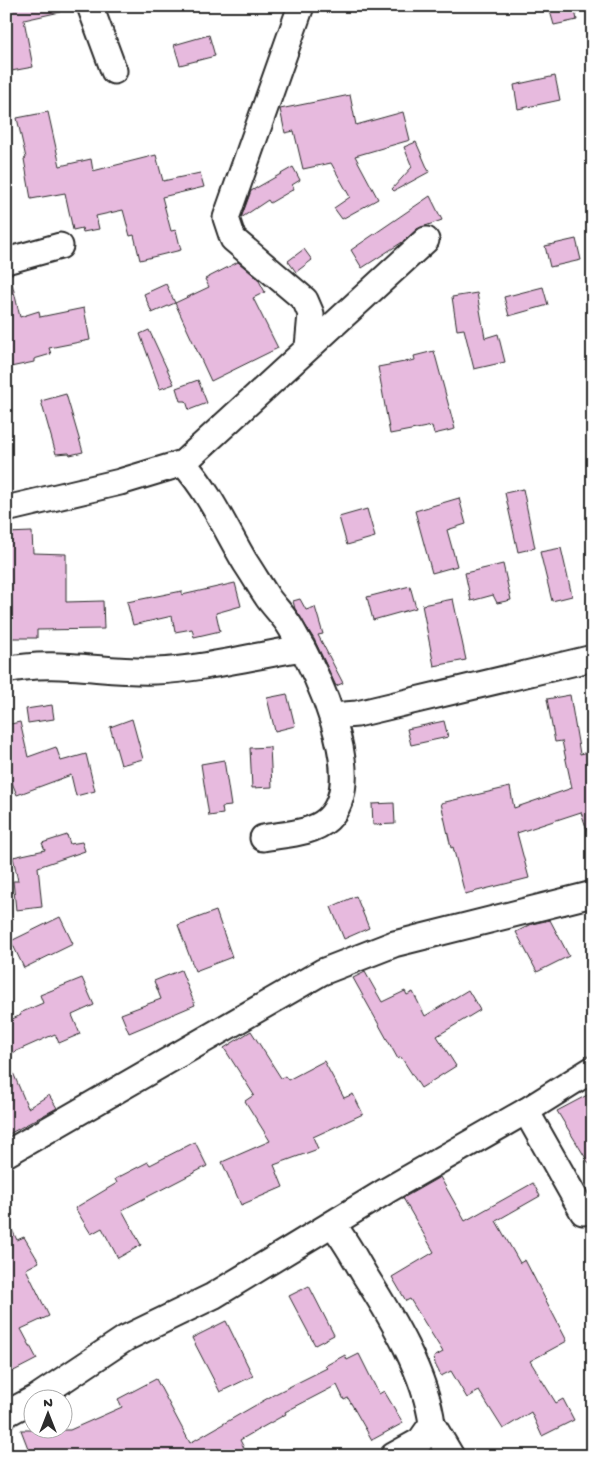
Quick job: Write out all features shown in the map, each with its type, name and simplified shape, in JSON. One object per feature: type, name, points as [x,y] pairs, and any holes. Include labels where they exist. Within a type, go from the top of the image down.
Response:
[{"type":"street","points":[[90,6],[114,71]]},
{"type":"street","points":[[301,6],[226,218],[233,239],[305,300],[311,314],[308,347]]},
{"type":"street","points":[[6,509],[120,482],[183,463],[426,240]]},
{"type":"street","points":[[6,261],[60,246]]},
{"type":"street","points":[[183,463],[213,501],[246,563],[268,598],[290,626],[302,648],[332,716],[340,741],[344,776],[339,802],[328,819],[306,831],[264,838]]},
{"type":"street","points":[[6,670],[26,665],[73,665],[154,671],[302,648]]},
{"type":"street","points":[[332,716],[357,714],[593,658]]},
{"type":"street","points":[[6,1154],[322,972],[394,944],[593,894]]},
{"type":"street","points":[[6,1414],[36,1398],[126,1338],[213,1296],[526,1111],[593,1069]]},
{"type":"street","points":[[526,1111],[583,1212]]},
{"type":"street","points":[[333,1224],[347,1243],[387,1308],[424,1386],[432,1424],[451,1456]]},
{"type":"street","points":[[393,1456],[420,1441],[432,1424]]},
{"type":"building","points":[[6,6],[59,6],[60,12],[24,20],[33,67],[6,72]]},
{"type":"building","points":[[574,6],[577,20],[554,25],[550,11]]},
{"type":"building","points":[[209,35],[215,56],[180,65],[174,45]]},
{"type":"building","points":[[555,76],[560,100],[518,109],[514,85]]},
{"type":"building","points":[[350,95],[356,125],[403,112],[410,140],[355,156],[378,199],[342,219],[334,208],[350,197],[331,163],[303,169],[294,131],[285,133],[280,109]]},
{"type":"building","points":[[48,112],[60,166],[91,159],[93,171],[156,155],[163,181],[200,173],[204,187],[162,197],[171,231],[176,230],[181,250],[140,260],[134,235],[130,236],[123,210],[96,216],[99,229],[83,232],[82,228],[73,230],[65,193],[31,199],[24,159],[26,158],[17,118]]},
{"type":"building","points":[[416,142],[429,172],[394,191],[392,189],[412,167],[404,147]]},
{"type":"building","points":[[293,167],[300,180],[292,185],[294,189],[270,203],[268,200],[241,218],[251,191]]},
{"type":"building","points":[[430,196],[442,220],[417,229],[404,241],[362,268],[351,250]]},
{"type":"building","points":[[576,239],[581,260],[550,267],[545,246]]},
{"type":"building","points":[[304,249],[312,260],[296,272],[288,261]]},
{"type":"building","points":[[238,262],[258,279],[265,292],[253,298],[278,348],[211,381],[175,303],[209,287],[205,279]]},
{"type":"building","points":[[6,283],[12,283],[20,317],[39,311],[40,317],[84,308],[90,340],[49,348],[51,354],[34,359],[34,362],[6,368]]},
{"type":"building","points":[[166,284],[175,303],[152,313],[144,294]]},
{"type":"building","points":[[543,287],[548,305],[509,316],[504,297]]},
{"type":"building","points":[[477,293],[485,338],[498,334],[505,362],[474,369],[464,329],[457,330],[452,297]]},
{"type":"building","points":[[149,330],[174,384],[160,389],[140,334]]},
{"type":"building","points":[[434,351],[455,429],[434,434],[432,426],[390,434],[378,367],[415,360],[414,356]]},
{"type":"building","points":[[198,380],[207,403],[189,410],[186,401],[180,401],[176,388]]},
{"type":"building","points":[[66,394],[83,452],[70,455],[69,453],[56,454],[41,401]]},
{"type":"building","points":[[523,489],[535,548],[518,552],[505,493]]},
{"type":"building","points":[[459,498],[466,524],[447,530],[457,566],[432,573],[415,511]]},
{"type":"building","points":[[367,509],[375,537],[347,545],[339,517]]},
{"type":"building","points":[[32,532],[33,553],[66,554],[66,602],[103,601],[104,629],[37,630],[37,638],[9,638],[6,533]]},
{"type":"building","points":[[561,548],[572,596],[552,601],[540,552]]},
{"type":"building","points":[[503,564],[511,600],[497,603],[493,595],[471,601],[465,573]]},
{"type":"building","points":[[235,583],[241,606],[216,613],[220,631],[194,637],[192,629],[175,632],[172,616],[133,625],[127,602],[182,591],[182,595]]},
{"type":"building","points":[[410,586],[416,608],[373,620],[367,597]]},
{"type":"building","points":[[300,599],[306,610],[315,607],[323,634],[318,635],[343,683],[336,686],[314,639],[295,609],[293,601]]},
{"type":"building","points":[[453,599],[466,660],[434,666],[422,605]]},
{"type":"building","points":[[287,694],[295,726],[275,731],[267,698]]},
{"type":"building","points":[[570,695],[580,754],[593,751],[593,838],[590,839],[581,812],[517,833],[529,878],[465,894],[453,847],[451,848],[441,803],[510,787],[514,808],[572,788],[562,741],[555,742],[547,699]]},
{"type":"building","points":[[52,705],[54,719],[28,723],[26,709]]},
{"type":"building","points":[[132,719],[143,759],[121,765],[110,727]]},
{"type":"building","points":[[444,721],[448,737],[411,745],[407,729]]},
{"type":"building","points":[[20,722],[28,757],[56,747],[61,761],[86,754],[95,791],[76,796],[71,775],[17,795],[6,768],[6,725]]},
{"type":"building","points":[[270,747],[272,787],[252,788],[250,748]]},
{"type":"building","points":[[224,760],[231,806],[222,807],[223,814],[209,816],[201,764]]},
{"type":"building","points":[[394,803],[395,824],[373,825],[372,804]]},
{"type":"building","points":[[67,835],[70,844],[82,842],[85,851],[38,867],[42,907],[16,910],[13,881],[18,881],[13,857],[45,850],[42,843]]},
{"type":"building","points":[[356,896],[369,928],[344,939],[331,907]]},
{"type":"building","points":[[216,911],[232,957],[195,971],[178,925]]},
{"type":"building","points":[[60,917],[73,944],[24,968],[11,941]]},
{"type":"building","points":[[550,920],[569,956],[537,972],[516,932],[532,924]]},
{"type":"building","points":[[181,970],[195,1005],[129,1033],[121,1014],[161,999],[154,981]]},
{"type":"building","points":[[365,972],[382,1002],[405,991],[407,995],[413,992],[425,1016],[468,990],[480,1010],[437,1036],[456,1066],[421,1088],[401,1057],[398,1059],[353,978]]},
{"type":"building","points":[[82,978],[94,1005],[72,1015],[80,1034],[59,1043],[55,1034],[12,1053],[6,1041],[6,1022],[21,1015],[20,1013],[43,1003],[40,995]]},
{"type":"building","points":[[251,1031],[281,1078],[285,1076],[288,1080],[324,1061],[344,1098],[353,1094],[363,1114],[313,1137],[318,1149],[274,1165],[283,1187],[241,1205],[222,1162],[270,1141],[245,1101],[254,1095],[224,1048]]},
{"type":"building","points":[[6,1056],[28,1108],[49,1095],[57,1108],[9,1134],[6,1126]]},
{"type":"building","points":[[593,1092],[593,1170],[557,1111]]},
{"type":"building","points":[[195,1142],[207,1166],[122,1210],[141,1245],[118,1258],[102,1228],[91,1234],[75,1208],[117,1183],[115,1179],[148,1162],[150,1165]]},
{"type":"building","points":[[440,1177],[465,1221],[533,1183],[540,1196],[496,1221],[520,1263],[525,1260],[567,1341],[530,1361],[556,1403],[563,1399],[574,1420],[542,1436],[531,1412],[503,1429],[479,1391],[467,1398],[451,1371],[441,1376],[434,1357],[443,1352],[410,1299],[406,1301],[392,1277],[434,1252],[403,1198]]},
{"type":"building","points":[[6,1218],[17,1240],[24,1237],[39,1262],[26,1269],[49,1316],[21,1329],[37,1359],[6,1375]]},
{"type":"building","points":[[309,1286],[334,1335],[315,1345],[289,1296]]},
{"type":"building","points":[[226,1321],[253,1376],[220,1392],[192,1338]]},
{"type":"building","points":[[359,1354],[379,1394],[384,1391],[403,1423],[372,1440],[348,1398],[344,1400],[337,1385],[285,1412],[286,1414],[240,1440],[244,1448],[230,1456],[31,1456],[25,1440],[72,1440],[72,1429],[122,1407],[118,1399],[156,1379],[190,1443],[275,1394],[327,1368],[325,1366],[345,1355],[347,1360]]}]
